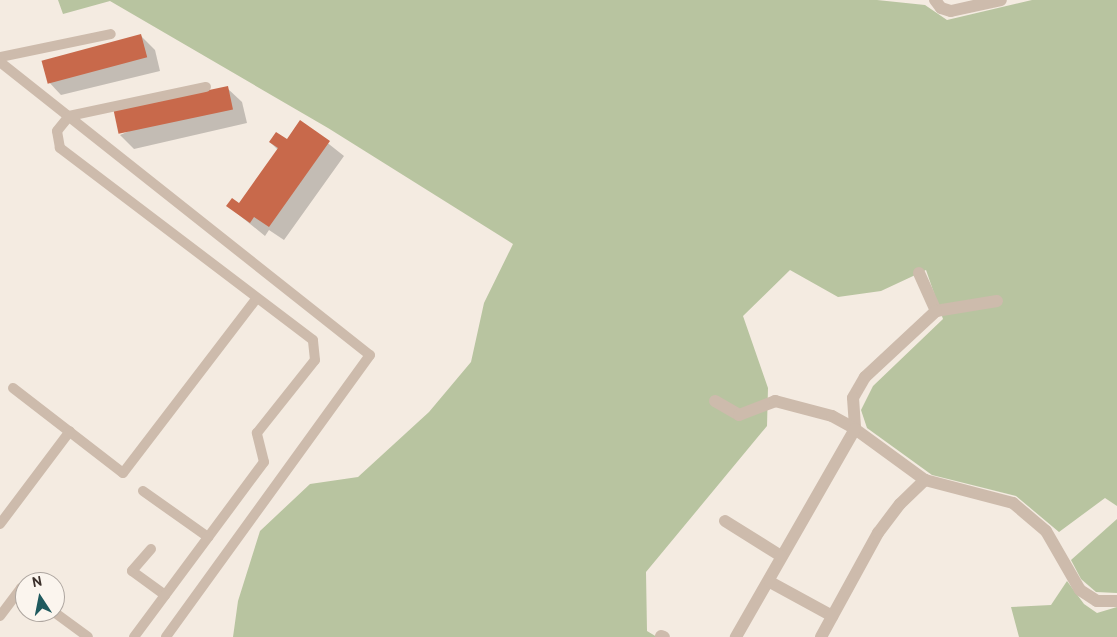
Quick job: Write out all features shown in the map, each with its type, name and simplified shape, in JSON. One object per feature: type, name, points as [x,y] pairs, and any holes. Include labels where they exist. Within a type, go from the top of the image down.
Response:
[{"type":"street","points":[[935,0],[940,8],[951,11],[1001,0]]},
{"type":"street","points":[[919,273],[936,310]]},
{"type":"street","points":[[736,637],[770,582],[781,556],[855,429],[853,398],[865,377],[936,310],[997,301]]},
{"type":"street","points":[[715,401],[740,415],[775,401],[832,416],[855,429],[925,480],[1013,503],[1046,531],[1080,590],[1097,601],[1117,601]]},
{"type":"street","points":[[821,637],[878,533],[900,504],[925,480]]},
{"type":"street","points":[[725,521],[781,556]]},
{"type":"street","points":[[770,582],[832,616]]},
{"type":"lane","points":[[0,57],[111,34]]},
{"type":"lane","points":[[0,62],[370,355],[166,637]]},
{"type":"lane","points":[[134,637],[264,462],[257,432],[315,360],[313,340],[60,148],[57,131],[68,116],[206,86]]},
{"type":"lane","points":[[13,388],[123,473],[257,298]]},
{"type":"lane","points":[[0,524],[70,431]]},
{"type":"lane","points":[[143,491],[208,538]]},
{"type":"lane","points":[[151,550],[132,571],[165,595]]},
{"type":"lane","points":[[0,616],[15,596]]},
{"type":"lane","points":[[65,620],[88,637]]},
{"type":"green space","points":[[58,0],[877,0],[925,5],[947,20],[1032,0],[1117,0],[1117,506],[1105,498],[1059,532],[1016,496],[932,475],[867,428],[861,410],[873,386],[943,319],[926,270],[881,291],[838,297],[790,270],[743,316],[768,388],[767,426],[646,572],[647,631],[657,637],[233,637],[238,601],[260,531],[310,484],[358,477],[429,412],[471,362],[484,303],[513,244],[328,128],[110,1],[63,14]]},
{"type":"green space","points":[[1117,519],[1117,593],[1096,592],[1081,579],[1071,560]]},
{"type":"green space","points":[[1067,581],[1084,604],[1097,613],[1117,607],[1117,637],[1019,637],[1011,607],[1051,605]]},
{"type":"building","points":[[141,34],[147,57],[48,84],[42,61]]},
{"type":"building","points":[[228,86],[233,109],[119,134],[114,110]]},
{"type":"building","points":[[300,120],[330,141],[269,227],[254,217],[250,223],[226,206],[232,198],[239,203],[278,148],[269,142],[276,132],[287,139]]}]
